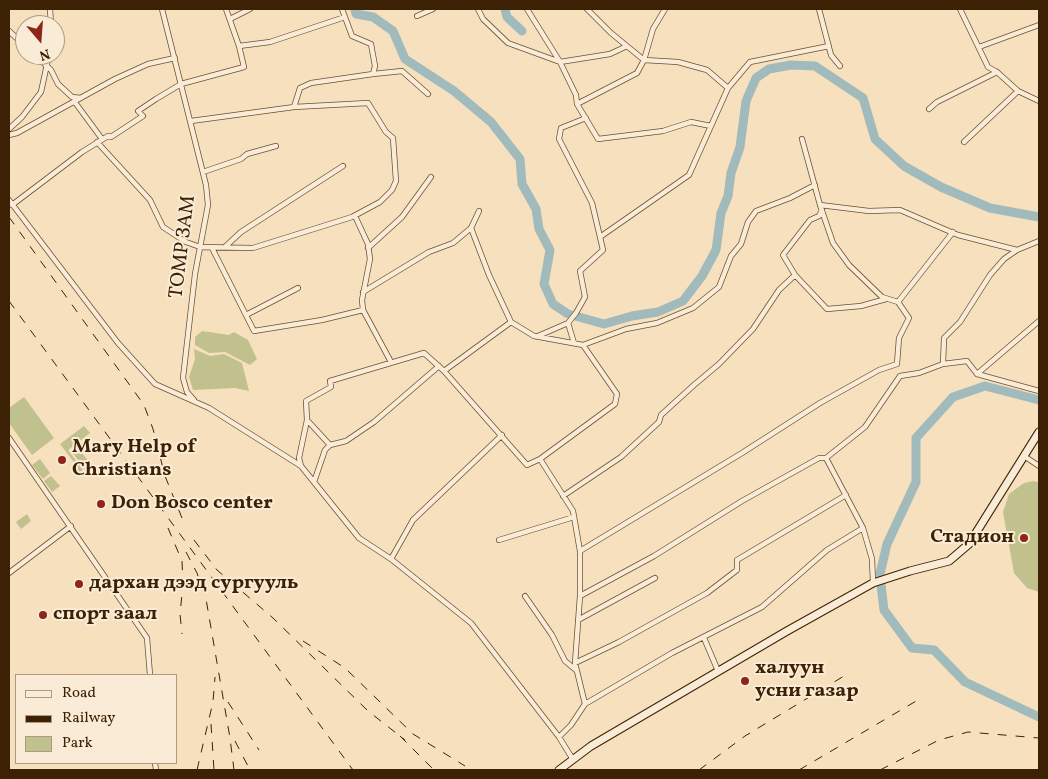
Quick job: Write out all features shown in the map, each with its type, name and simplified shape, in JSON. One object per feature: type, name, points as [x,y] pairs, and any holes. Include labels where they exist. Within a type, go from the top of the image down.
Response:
[{"type":"street","name":"ТОМР ЗАМ","points":[[162,9],[203,172],[208,205],[200,247],[183,378],[187,392],[194,401]]},
{"type":"street","points":[[12,205],[100,141],[108,136],[111,137],[143,116],[138,111],[181,84],[244,67],[240,46],[226,9]]},
{"type":"street","points":[[230,19],[250,9]]},
{"type":"street","points":[[342,9],[352,36],[371,44],[375,66],[373,74]]},
{"type":"street","points":[[417,16],[434,9]]},
{"type":"street","points":[[478,9],[483,19],[508,43],[560,62],[610,54],[627,46]]},
{"type":"street","points":[[526,9],[560,62],[576,95],[577,104],[598,139],[663,131],[690,122],[711,126]]},
{"type":"street","points":[[588,9],[644,60],[678,62],[707,70],[728,88]]},
{"type":"street","points":[[577,104],[637,73],[644,60],[653,29],[665,9]]},
{"type":"street","points":[[819,9],[831,55],[840,66]]},
{"type":"street","points":[[960,9],[988,67],[997,72],[1018,91],[1039,101]]},
{"type":"street","points":[[240,46],[270,42],[345,17]]},
{"type":"street","points":[[979,47],[1039,24]]},
{"type":"street","points":[[600,237],[689,175],[728,88],[750,62],[829,46]]},
{"type":"street","points":[[9,135],[74,100],[82,98],[140,68],[175,58]]},
{"type":"street","points":[[47,66],[58,84],[74,100],[100,141],[150,200],[163,227],[186,242],[200,247],[253,248],[355,216],[380,202],[392,190],[396,181],[392,138],[386,132],[368,102],[294,107],[190,122]]},
{"type":"street","points":[[9,129],[22,117],[40,92],[47,66]]},
{"type":"street","points":[[294,107],[300,88],[311,83],[402,71],[428,94]]},
{"type":"street","points":[[929,109],[937,102],[997,72]]},
{"type":"street","points":[[964,142],[1018,91]]},
{"type":"street","points":[[538,336],[568,323],[585,298],[580,271],[603,250],[592,203],[559,139],[561,128],[586,118]]},
{"type":"street","points":[[580,551],[742,453],[820,403],[879,370],[897,364],[899,338],[909,318],[898,302],[882,297],[849,265],[833,243],[802,139]]},
{"type":"street","points":[[203,172],[242,159],[247,154],[276,146]]},
{"type":"street","points":[[226,246],[241,232],[343,166]]},
{"type":"street","points":[[368,248],[402,216],[431,177]]},
{"type":"street","points":[[471,228],[489,275],[511,322],[538,336],[583,344],[626,329],[657,323],[693,308],[719,287],[731,256],[741,244],[748,222],[756,211],[790,198],[815,185]]},
{"type":"street","points":[[9,200],[118,343],[155,384],[194,401],[301,466],[359,538],[391,560],[471,623],[559,737],[572,758]]},
{"type":"street","points":[[821,207],[869,211],[900,210],[990,245],[1017,250]]},
{"type":"street","points":[[821,207],[818,216],[810,220],[783,255],[795,275],[827,309],[861,306],[888,299]]},
{"type":"street","points":[[363,292],[429,252],[453,243],[471,228],[479,211]]},
{"type":"street","points":[[355,216],[368,248],[370,259],[363,292],[363,310],[390,362]]},
{"type":"street","points":[[898,302],[953,232]]},
{"type":"street","points":[[943,364],[944,338],[966,314],[990,275],[1004,259],[1017,250],[1039,241]]},
{"type":"street","points":[[212,248],[254,331],[322,320],[363,310]]},
{"type":"street","points":[[563,496],[621,457],[659,422],[661,415],[719,364],[753,329],[779,290],[795,275]]},
{"type":"street","points":[[246,315],[298,288]]},
{"type":"street","points":[[977,374],[1039,321]]},
{"type":"street","points":[[444,371],[511,322]]},
{"type":"street","points":[[568,323],[574,343]]},
{"type":"street","points":[[301,466],[299,458],[308,420],[306,401],[331,388],[330,381],[424,353],[444,371],[527,465],[540,459],[615,404],[618,394],[583,344]]},
{"type":"street","points":[[580,596],[654,556],[742,501],[819,458],[826,458],[865,427],[900,376],[919,373],[943,364],[967,361],[977,374],[1039,391]]},
{"type":"street","points":[[314,482],[325,450],[330,445],[346,441],[367,426],[439,366]]},
{"type":"street","points":[[308,420],[330,445]]},
{"type":"street","points":[[559,770],[572,758],[873,583],[949,561],[969,544],[1039,432]]},
{"type":"street","points":[[391,560],[414,520],[502,435]]},
{"type":"street","points":[[9,438],[147,638],[150,674]]},
{"type":"street","points":[[1024,456],[1039,466]]},
{"type":"street","points":[[826,458],[863,528],[872,559],[873,583]]},
{"type":"street","points":[[540,459],[573,511],[580,551],[580,596],[575,663],[585,704]]},
{"type":"street","points":[[575,663],[619,642],[707,593],[737,570],[737,560],[846,495]]},
{"type":"street","points":[[499,540],[574,517]]},
{"type":"street","points":[[9,572],[71,526]]},
{"type":"street","points":[[559,737],[571,725],[585,704],[672,653],[762,607],[827,550],[863,528]]},
{"type":"street","points":[[578,620],[655,578]]},
{"type":"street","points":[[525,596],[552,635],[565,661],[577,670]]},
{"type":"street","points":[[704,638],[718,672]]},
{"type":"green space","points":[[202,331],[229,335],[234,332],[248,340],[257,359],[250,365],[225,352],[209,353],[195,345],[195,337]]},
{"type":"green space","points":[[194,349],[210,356],[224,354],[242,363],[249,391],[235,388],[193,390],[189,377],[195,359]]},
{"type":"green space","points":[[24,397],[54,438],[32,455],[9,423],[9,408]]},
{"type":"green space","points":[[84,426],[90,433],[68,450],[83,470],[74,475],[71,470],[77,466],[60,444]]},
{"type":"green space","points":[[78,448],[91,464],[85,469],[72,452]]},
{"type":"green space","points":[[40,459],[50,473],[43,479],[32,465]]},
{"type":"green space","points":[[51,476],[60,486],[52,492],[44,481]]},
{"type":"green space","name":"Стадион","points":[[1039,482],[1039,592],[1027,588],[1014,573],[1003,512],[1009,494],[1024,483]]},
{"type":"green space","points":[[27,514],[31,521],[21,529],[16,522]]},
{"type":"waterway","points":[[355,9],[356,14],[373,17],[393,31],[405,59],[454,91],[491,122],[520,159],[522,184],[536,209],[539,229],[550,250],[544,284],[553,304],[568,314],[604,324],[632,316],[658,312],[683,301],[702,276],[716,250],[721,213],[728,196],[731,173],[740,147],[746,101],[756,78],[769,69],[791,65],[815,66],[863,98],[875,139],[904,166],[941,187],[990,208],[1039,217]]},
{"type":"waterway","points":[[505,9],[507,17],[522,31]]},
{"type":"waterway","points":[[880,574],[887,544],[916,482],[916,438],[953,397],[985,386],[1039,400]]},
{"type":"waterway","points":[[881,585],[884,610],[912,648],[934,650],[965,682],[1039,717]]},
{"type":"railway","points":[[9,217],[144,405],[153,429],[165,476],[182,518]]},
{"type":"railway","points":[[9,301],[353,770]]},
{"type":"railway","points":[[168,528],[182,561],[183,584],[180,614],[182,634]]},
{"type":"railway","points":[[194,540],[217,570],[273,618],[368,711],[405,740]]},
{"type":"railway","points":[[186,552],[197,573],[206,599],[234,770]]},
{"type":"railway","points":[[303,641],[345,668],[413,734],[465,766]]},
{"type":"railway","points":[[699,770],[745,736],[849,673]]},
{"type":"railway","points":[[197,770],[213,702],[215,677]]},
{"type":"railway","points":[[799,770],[923,697]]},
{"type":"railway","points":[[228,702],[259,750]]},
{"type":"railway","points":[[211,724],[214,770]]},
{"type":"railway","points":[[880,770],[939,740],[968,732],[1039,738]]},
{"type":"railway","points":[[400,736],[434,770]]},
{"type":"railway","points":[[235,741],[250,770]]},
{"type":"place","name":"Mary Help of Christians","points":[[62,460]]},
{"type":"place","name":"Don Bosco center","points":[[101,504]]},
{"type":"place","name":"Стадион","points":[[1024,538]]},
{"type":"place","name":"дархан дээд сургууль","points":[[79,584]]},
{"type":"place","name":"спорт заал","points":[[43,615]]},
{"type":"place","name":"халуун усни газар","points":[[745,681]]}]
